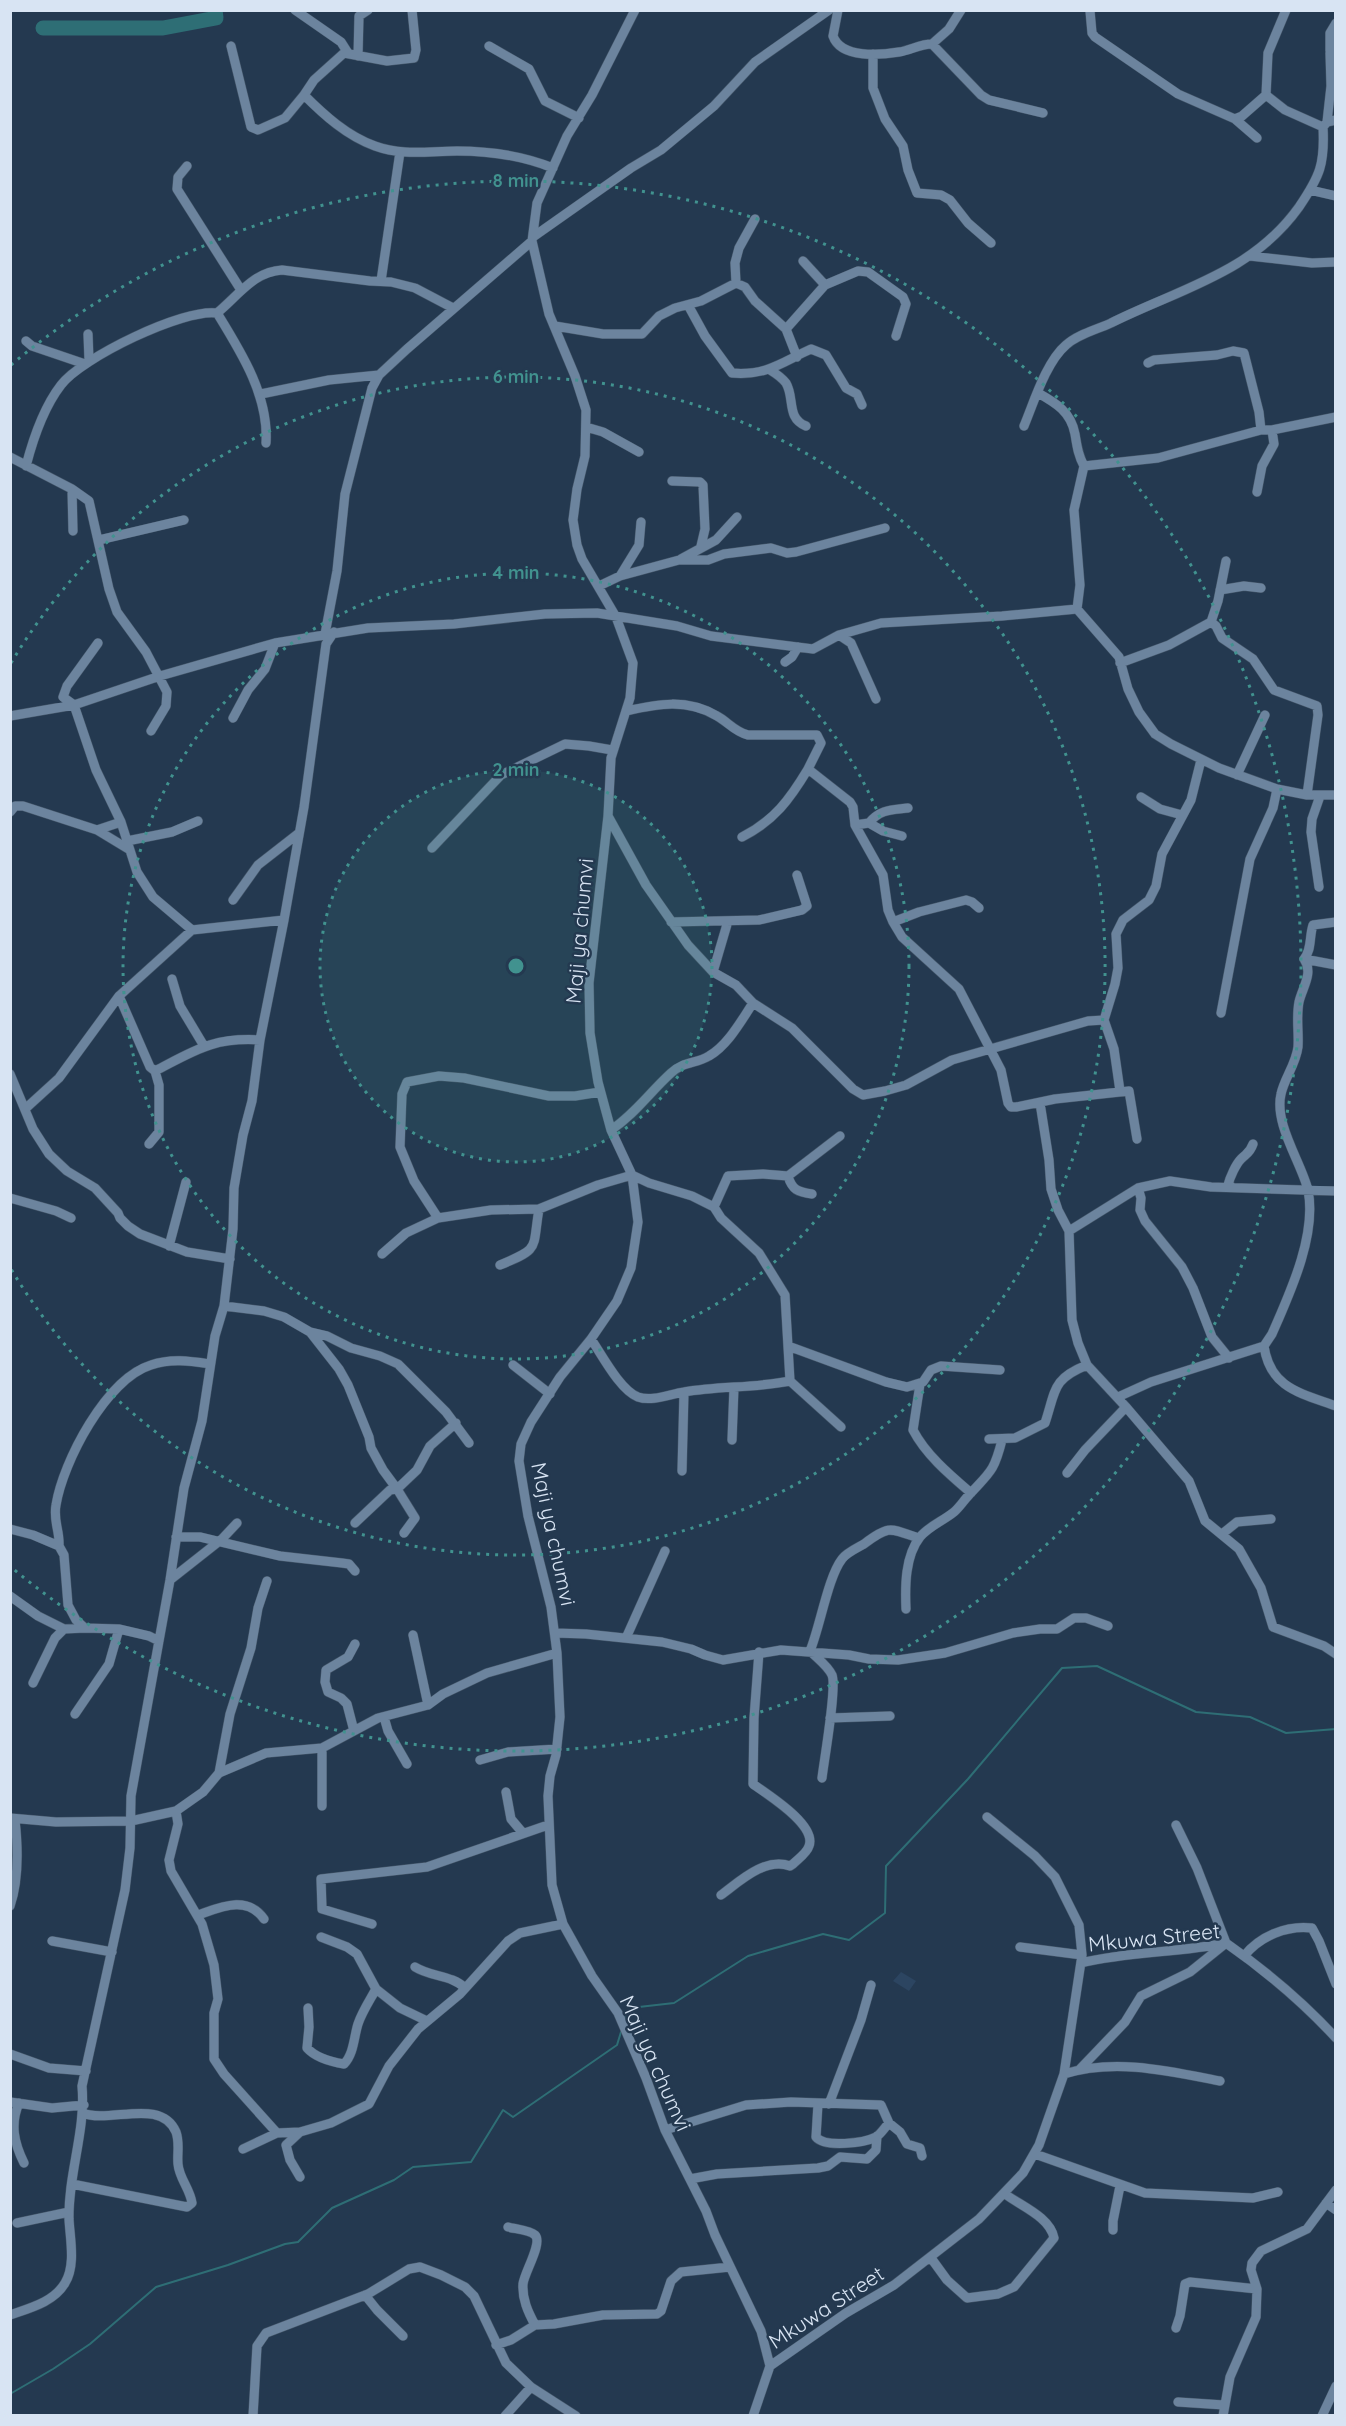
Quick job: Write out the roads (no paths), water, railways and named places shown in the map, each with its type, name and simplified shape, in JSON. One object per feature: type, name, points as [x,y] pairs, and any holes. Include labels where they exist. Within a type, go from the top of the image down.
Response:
[{"type":"street","points":[[295,10],[341,42],[348,53]]},
{"type":"street","points":[[358,56],[359,16],[368,10]]},
{"type":"street","points":[[231,46],[251,127],[258,130],[285,118],[314,80],[344,53],[387,61],[414,58],[416,50],[412,10]]},
{"type":"street","name":"Maji ya chumvi","points":[[635,10],[579,118],[567,136],[537,203],[532,239],[545,299],[586,410],[585,456],[573,520],[582,559],[616,617],[633,663],[630,698],[612,750],[609,816],[589,983],[590,1033],[600,1092],[611,1130],[632,1175],[638,1222],[631,1268],[617,1301],[591,1339],[567,1368],[525,1434],[519,1461],[520,1478],[555,1633],[557,1653],[561,1717],[557,1749],[550,1776],[548,1825],[552,1885],[563,1924],[592,1976],[618,2013],[665,2130],[761,2331],[770,2366]]},
{"type":"street","points":[[10,2315],[41,2304],[65,2284],[71,2260],[69,2212],[83,2109],[82,2086],[125,1890],[131,1821],[130,1796],[170,1581],[184,1488],[202,1421],[215,1336],[224,1306],[230,1259],[234,1188],[243,1135],[252,1101],[260,1040],[299,833],[326,644],[330,633],[345,494],[372,388],[379,375],[532,239],[631,168],[661,150],[714,106],[754,63],[829,10]]},
{"type":"street","points":[[838,10],[833,32],[834,40],[851,51],[873,54],[898,52],[921,44],[932,44],[949,29],[960,10]]},
{"type":"street","points":[[1235,118],[1242,116],[1266,95],[1268,53],[1286,10]]},
{"type":"street","points":[[1090,12],[1092,33],[1110,48],[1178,94],[1235,118],[1257,138]]},
{"type":"street","points":[[1024,426],[1049,369],[1065,345],[1085,333],[1202,283],[1250,256],[1272,240],[1316,181],[1324,153],[1328,123],[1333,49],[1330,33],[1335,23]]},
{"type":"street","points":[[932,44],[981,95],[989,100],[1043,113]]},
{"type":"street","points":[[489,46],[529,69],[545,101],[579,118]]},
{"type":"street","points":[[873,54],[873,88],[885,119],[903,146],[908,170],[917,193],[941,195],[950,200],[969,223],[991,243]]},
{"type":"street","points":[[304,95],[327,117],[351,134],[374,146],[400,152],[490,153],[527,158],[553,168]]},
{"type":"street","points":[[1266,95],[1285,110],[1328,123]]},
{"type":"street","points":[[381,281],[400,152]]},
{"type":"street","points":[[187,166],[178,177],[177,189],[241,290]]},
{"type":"street","points":[[1310,190],[1335,196]]},
{"type":"street","points":[[736,283],[735,263],[739,248],[755,219]]},
{"type":"street","points":[[1250,256],[1312,263],[1335,262]]},
{"type":"street","points":[[803,261],[825,285]]},
{"type":"street","points":[[26,466],[45,412],[60,386],[72,373],[87,362],[168,321],[198,312],[218,313],[241,290],[264,274],[282,270],[391,282],[415,288],[453,308]]},
{"type":"street","points":[[786,329],[825,285],[858,271],[876,276],[903,297],[906,304],[896,336]]},
{"type":"street","points":[[555,326],[580,328],[603,334],[642,334],[659,316],[736,283],[745,287],[755,301],[786,329],[796,357]]},
{"type":"street","points":[[688,305],[696,322],[732,373],[756,373],[770,370],[811,349],[817,350],[826,355],[846,388],[857,394],[862,405]]},
{"type":"street","points":[[218,313],[261,394],[261,406],[267,426],[266,443]]},
{"type":"street","points":[[87,362],[88,334]]},
{"type":"street","points":[[26,341],[32,346],[87,362]]},
{"type":"street","points":[[1148,363],[1233,351],[1244,353],[1259,412],[1261,430]]},
{"type":"street","points":[[770,370],[786,383],[793,414],[798,423],[806,426]]},
{"type":"street","points":[[261,394],[329,380],[379,375]]},
{"type":"street","points":[[1038,393],[1059,406],[1070,418],[1078,456],[1084,466],[1074,510],[1080,585],[1077,609],[1119,657],[1128,689],[1139,712],[1155,734],[1202,760],[1277,789],[1307,795],[1335,795]]},
{"type":"street","points":[[1084,466],[1158,458],[1261,430],[1272,430],[1335,417]]},
{"type":"street","points":[[586,427],[603,432],[639,452]]},
{"type":"street","points":[[1257,492],[1262,466],[1274,444],[1272,430]]},
{"type":"street","points":[[10,457],[72,489],[89,501],[109,589],[117,612],[138,640],[167,692],[168,701],[164,712],[151,731]]},
{"type":"street","points":[[672,481],[703,485],[705,529],[701,546]]},
{"type":"street","points":[[72,489],[73,531]]},
{"type":"street","points":[[679,560],[701,546],[716,540],[737,518]]},
{"type":"street","points":[[99,540],[184,519]]},
{"type":"street","points":[[620,576],[639,545],[641,522]]},
{"type":"street","points":[[599,586],[620,576],[679,560],[708,560],[724,554],[771,548],[786,553],[796,552],[885,528]]},
{"type":"street","points":[[1120,663],[1169,645],[1211,622],[1226,561]]},
{"type":"street","points":[[1220,590],[1244,586],[1261,588]]},
{"type":"street","points":[[10,716],[74,705],[160,676],[275,643],[368,628],[486,622],[545,614],[597,613],[640,619],[728,639],[813,649],[839,635],[890,622],[1077,609]]},
{"type":"street","points":[[1211,622],[1221,638],[1253,659],[1274,690],[1317,706],[1318,715],[1307,795]]},
{"type":"street","points":[[839,635],[851,643],[876,699]]},
{"type":"street","points":[[98,643],[63,693],[63,697],[74,705],[96,770],[122,822],[134,864],[153,897],[192,930]]},
{"type":"street","points":[[233,718],[248,690],[265,669],[275,643]]},
{"type":"street","points":[[785,662],[792,657],[798,647]]},
{"type":"street","points":[[626,711],[668,702],[689,704],[717,716],[740,733],[748,735],[818,735],[821,743],[795,791],[762,826],[742,837]]},
{"type":"street","points":[[1237,775],[1265,715]]},
{"type":"street","points":[[432,849],[501,775],[565,744],[612,750]]},
{"type":"street","points":[[1120,1091],[1114,1049],[1104,1020],[1118,968],[1116,934],[1123,920],[1149,900],[1156,886],[1162,854],[1191,800],[1202,760]]},
{"type":"street","points":[[808,769],[850,802],[853,807],[855,825],[883,875],[888,910],[893,922],[902,937],[959,989],[1001,1070],[1007,1088],[1008,1103],[1011,1107],[1129,1091],[1137,1139]]},
{"type":"street","points":[[1221,1013],[1250,859],[1274,808],[1277,789]]},
{"type":"street","points":[[1319,887],[1311,832],[1312,819],[1320,796]]},
{"type":"street","points":[[1141,797],[1161,809],[1182,815]]},
{"type":"street","points":[[10,812],[18,805],[97,830],[129,845],[172,832],[198,821]]},
{"type":"street","points":[[869,823],[875,815],[886,810],[908,808]]},
{"type":"street","points":[[609,816],[632,860],[688,945],[713,972],[736,985],[753,1003],[792,1028],[841,1079],[863,1095],[906,1085],[952,1060],[1088,1021],[1104,1020]]},
{"type":"street","points":[[97,830],[122,822]]},
{"type":"street","points":[[855,825],[869,823],[883,831],[902,836]]},
{"type":"street","points":[[233,900],[258,865],[299,833]]},
{"type":"street","points":[[671,922],[772,918],[802,910],[807,906],[796,875]]},
{"type":"street","points":[[893,922],[919,912],[966,900],[979,908]]},
{"type":"street","points":[[25,1108],[58,1078],[119,996],[192,930],[284,920]]},
{"type":"street","points":[[713,972],[728,921]]},
{"type":"street","points":[[1304,959],[1310,952],[1313,925],[1335,922]]},
{"type":"street","points":[[1304,959],[1335,964]]},
{"type":"street","points":[[1118,1398],[1151,1382],[1264,1346],[1277,1324],[1304,1250],[1309,1227],[1308,1191],[1281,1118],[1280,1095],[1298,1048],[1296,1022],[1298,1006],[1308,975],[1308,965],[1304,959]]},
{"type":"street","points":[[172,979],[180,1006],[204,1046]]},
{"type":"street","points":[[119,996],[150,1067],[155,1071],[159,1085],[159,1132],[148,1144]]},
{"type":"street","points":[[611,1130],[628,1118],[673,1071],[689,1061],[707,1058],[721,1047],[753,1003]]},
{"type":"street","points":[[155,1071],[172,1060],[204,1046],[228,1039],[260,1040]]},
{"type":"street","points":[[10,1074],[33,1130],[49,1154],[77,1179],[95,1188],[132,1230],[198,1255],[230,1259]]},
{"type":"street","points":[[438,1218],[414,1181],[400,1147],[402,1094],[407,1082],[439,1076],[464,1078],[549,1096],[575,1096],[600,1092]]},
{"type":"street","points":[[1040,1103],[1051,1189],[1058,1210],[1069,1231],[1072,1320],[1078,1344],[1087,1365],[1189,1481],[1205,1521],[1239,1549],[1261,1588],[1273,1627],[1324,1646],[1335,1654]]},
{"type":"street","points":[[714,1208],[728,1176],[763,1174],[788,1176],[840,1136]]},
{"type":"street","points":[[1232,1187],[1228,1185],[1231,1175],[1241,1159],[1251,1151],[1253,1144]]},
{"type":"street","points":[[382,1254],[406,1233],[438,1218],[491,1210],[539,1209],[598,1185],[632,1175],[692,1196],[714,1208],[759,1253],[780,1286],[787,1308],[790,1382],[841,1427]]},
{"type":"street","points":[[788,1176],[791,1187],[800,1193],[812,1194]]},
{"type":"street","points":[[1069,1231],[1138,1188],[1170,1181],[1211,1187],[1335,1191]]},
{"type":"street","points":[[170,1246],[186,1182]]},
{"type":"street","points":[[1138,1188],[1141,1197],[1140,1210],[1145,1221],[1182,1267],[1215,1342],[1228,1358]]},
{"type":"street","points":[[10,1198],[56,1211],[71,1218]]},
{"type":"street","points":[[500,1265],[527,1254],[533,1249],[539,1209]]},
{"type":"street","points":[[224,1306],[264,1311],[284,1317],[310,1332],[398,1364],[456,1423],[469,1443]]},
{"type":"street","points":[[310,1332],[339,1369],[348,1385],[369,1437],[371,1448],[415,1518],[404,1533]]},
{"type":"street","points":[[591,1339],[615,1375],[638,1396],[649,1398],[684,1392],[790,1382]]},
{"type":"street","points":[[788,1346],[886,1382],[908,1387],[920,1384]]},
{"type":"street","points":[[1264,1346],[1271,1371],[1280,1382],[1335,1406]]},
{"type":"street","points":[[85,1628],[76,1620],[68,1605],[64,1555],[59,1546],[60,1538],[54,1520],[59,1491],[83,1433],[102,1404],[128,1379],[148,1365],[177,1360],[210,1364]]},
{"type":"street","points":[[513,1365],[550,1394]]},
{"type":"street","points":[[989,1439],[1015,1438],[1045,1423],[1061,1379],[1067,1373],[1087,1365]]},
{"type":"street","points":[[971,1493],[952,1477],[922,1445],[913,1430],[920,1384],[931,1370],[941,1366],[1000,1371]]},
{"type":"street","points":[[732,1440],[734,1388]]},
{"type":"street","points":[[682,1471],[684,1392]]},
{"type":"street","points":[[1067,1473],[1085,1450],[1126,1407]]},
{"type":"street","points":[[355,1523],[390,1490],[397,1488],[417,1470],[430,1446],[456,1423]]},
{"type":"street","points":[[906,1609],[909,1562],[918,1538],[954,1512],[978,1487],[996,1463],[1002,1440]]},
{"type":"street","points":[[1221,1534],[1237,1522],[1271,1520]]},
{"type":"street","points":[[170,1581],[219,1541],[237,1522]]},
{"type":"street","points":[[10,1529],[33,1535],[59,1546]]},
{"type":"street","points":[[810,1651],[819,1630],[836,1570],[843,1557],[882,1530],[897,1531],[918,1538]]},
{"type":"street","points":[[176,1537],[191,1536],[280,1556],[349,1564],[355,1571]]},
{"type":"street","points":[[626,1638],[665,1551]]},
{"type":"street","points":[[219,1773],[230,1714],[251,1648],[258,1608],[267,1581]]},
{"type":"street","points":[[10,1596],[38,1616],[64,1629],[119,1629],[149,1636],[160,1636]]},
{"type":"street","points":[[555,1633],[673,1644],[723,1660],[781,1650],[810,1651],[869,1659],[910,1659],[945,1653],[1013,1633],[1057,1629],[1074,1617],[1086,1618],[1108,1626]]},
{"type":"street","points":[[33,1683],[55,1638],[64,1629]]},
{"type":"street","points":[[75,1714],[109,1664],[119,1629]]},
{"type":"street","points":[[412,1635],[428,1705]]},
{"type":"street","points":[[354,1731],[347,1704],[341,1698],[328,1692],[325,1674],[326,1670],[348,1657],[355,1644]]},
{"type":"street","points":[[810,1651],[832,1676],[830,1718],[822,1778]]},
{"type":"street","points":[[721,1894],[754,1871],[777,1863],[790,1866],[810,1845],[810,1838],[802,1823],[753,1784],[754,1718],[759,1652]]},
{"type":"street","points":[[10,1906],[16,1878],[13,1819],[56,1822],[131,1821],[176,1810],[202,1792],[219,1773],[266,1753],[322,1748],[384,1717],[428,1705],[443,1694],[495,1670],[557,1653]]},
{"type":"street","points":[[830,1718],[890,1716]]},
{"type":"street","points":[[384,1717],[388,1731],[407,1764]]},
{"type":"street","points":[[322,1748],[322,1806]]},
{"type":"street","points":[[480,1760],[508,1752],[557,1749]]},
{"type":"street","points":[[506,1792],[511,1819],[522,1832]]},
{"type":"street","points":[[176,1810],[178,1824],[169,1860],[171,1871],[198,1915],[214,1965],[218,1999],[214,2024],[214,2059],[224,2074],[277,2133]]},
{"type":"street","points":[[987,1817],[1035,1856],[1055,1877],[1079,1925],[1081,1959],[1020,1947]]},
{"type":"street","points":[[372,1924],[322,1909],[321,1878],[426,1867],[522,1832],[548,1825]]},
{"type":"street","points":[[1080,2069],[1125,2022],[1138,1999],[1145,1993],[1190,1972],[1226,1942],[1197,1868],[1176,1825]]},
{"type":"street","points":[[198,1915],[231,1905],[244,1905],[257,1910],[264,1919]]},
{"type":"street","points":[[243,2149],[277,2133],[300,2132],[346,2117],[372,2101],[388,2066],[427,2020],[465,1988],[514,1936],[563,1924]]},
{"type":"street","points":[[1244,1956],[1264,1938],[1295,1928],[1312,1928],[1335,1984]]},
{"type":"street","points":[[321,1937],[357,1954],[376,1989],[400,2008],[427,2020]]},
{"type":"street","points":[[52,1941],[112,1952]]},
{"type":"street","name":"Mkuwa Street","points":[[770,2366],[846,2313],[894,2285],[931,2258],[979,2219],[1023,2173],[1035,2154],[1064,2074],[1081,1959],[1200,1948],[1226,1942],[1294,1995],[1335,2038]]},
{"type":"street","points":[[415,1967],[426,1973],[452,1979],[465,1988]]},
{"type":"street","points":[[829,2104],[861,2020],[871,1985]]},
{"type":"street","points":[[308,2008],[307,2048],[310,2052],[330,2061],[344,2064],[352,2047],[359,2022],[376,1989]]},
{"type":"street","points":[[10,2054],[49,2068],[86,2071]]},
{"type":"street","points":[[1064,2074],[1096,2066],[1115,2066],[1220,2080]]},
{"type":"street","points":[[24,2163],[18,2149],[13,2123],[14,2102],[52,2108],[83,2109],[90,2116],[108,2117],[148,2113],[162,2117],[176,2132],[178,2166],[192,2203],[189,2207],[184,2207],[72,2184]]},
{"type":"street","points":[[665,2130],[746,2105],[791,2102],[881,2105],[889,2123],[900,2132],[906,2144],[920,2148],[922,2156]]},
{"type":"street","points":[[818,2104],[816,2137],[819,2141],[841,2145],[877,2136],[889,2123]]},
{"type":"street","points":[[300,2132],[286,2145],[290,2160],[300,2177]]},
{"type":"street","points":[[690,2179],[717,2174],[818,2168],[828,2166],[840,2157],[867,2159],[876,2150],[877,2136]]},
{"type":"street","points":[[1035,2154],[1145,2193],[1253,2198],[1278,2192]]},
{"type":"street","points":[[1113,2230],[1120,2186]]},
{"type":"street","points":[[1223,2415],[1233,2368],[1256,2317],[1257,2289],[1251,2270],[1255,2257],[1273,2245],[1301,2233],[1315,2219],[1335,2190]]},
{"type":"street","points":[[931,2258],[947,2280],[967,2298],[998,2294],[1014,2287],[1054,2238],[1048,2224],[1005,2194]]},
{"type":"street","points":[[1326,2203],[1335,2210]]},
{"type":"street","points":[[17,2223],[69,2212]]},
{"type":"street","points":[[508,2227],[534,2234],[537,2239],[538,2244],[523,2284],[525,2304],[535,2325]]},
{"type":"street","points":[[253,2415],[257,2346],[266,2333],[366,2295],[409,2269],[420,2267],[465,2287],[474,2296],[506,2362],[531,2386],[576,2415]]},
{"type":"street","points":[[496,2345],[511,2340],[535,2325],[548,2325],[603,2315],[657,2314],[661,2311],[671,2281],[681,2272],[730,2267]]},
{"type":"street","points":[[1176,2328],[1185,2284],[1190,2282],[1257,2289]]},
{"type":"street","points":[[366,2295],[403,2336]]},
{"type":"street","points":[[753,2415],[770,2366]]},
{"type":"street","points":[[505,2415],[531,2386]]},
{"type":"street","points":[[1322,2415],[1335,2386]]},
{"type":"street","points":[[1178,2402],[1224,2405]]},
{"type":"waterway","points":[[43,28],[163,28],[216,18],[215,10]]},
{"type":"waterway","points":[[625,2021],[630,2008],[674,2003],[748,1956],[823,1934],[849,1940],[885,1913],[886,1866],[968,1779],[1062,1668],[1097,1666],[1196,1712],[1250,1717],[1286,1733],[1336,1729]]},
{"type":"waterway","points":[[10,2394],[90,2344],[156,2287],[228,2265],[285,2244],[298,2242],[332,2208],[394,2180],[413,2167],[471,2162],[503,2110],[513,2117],[617,2045],[621,2032]]}]
